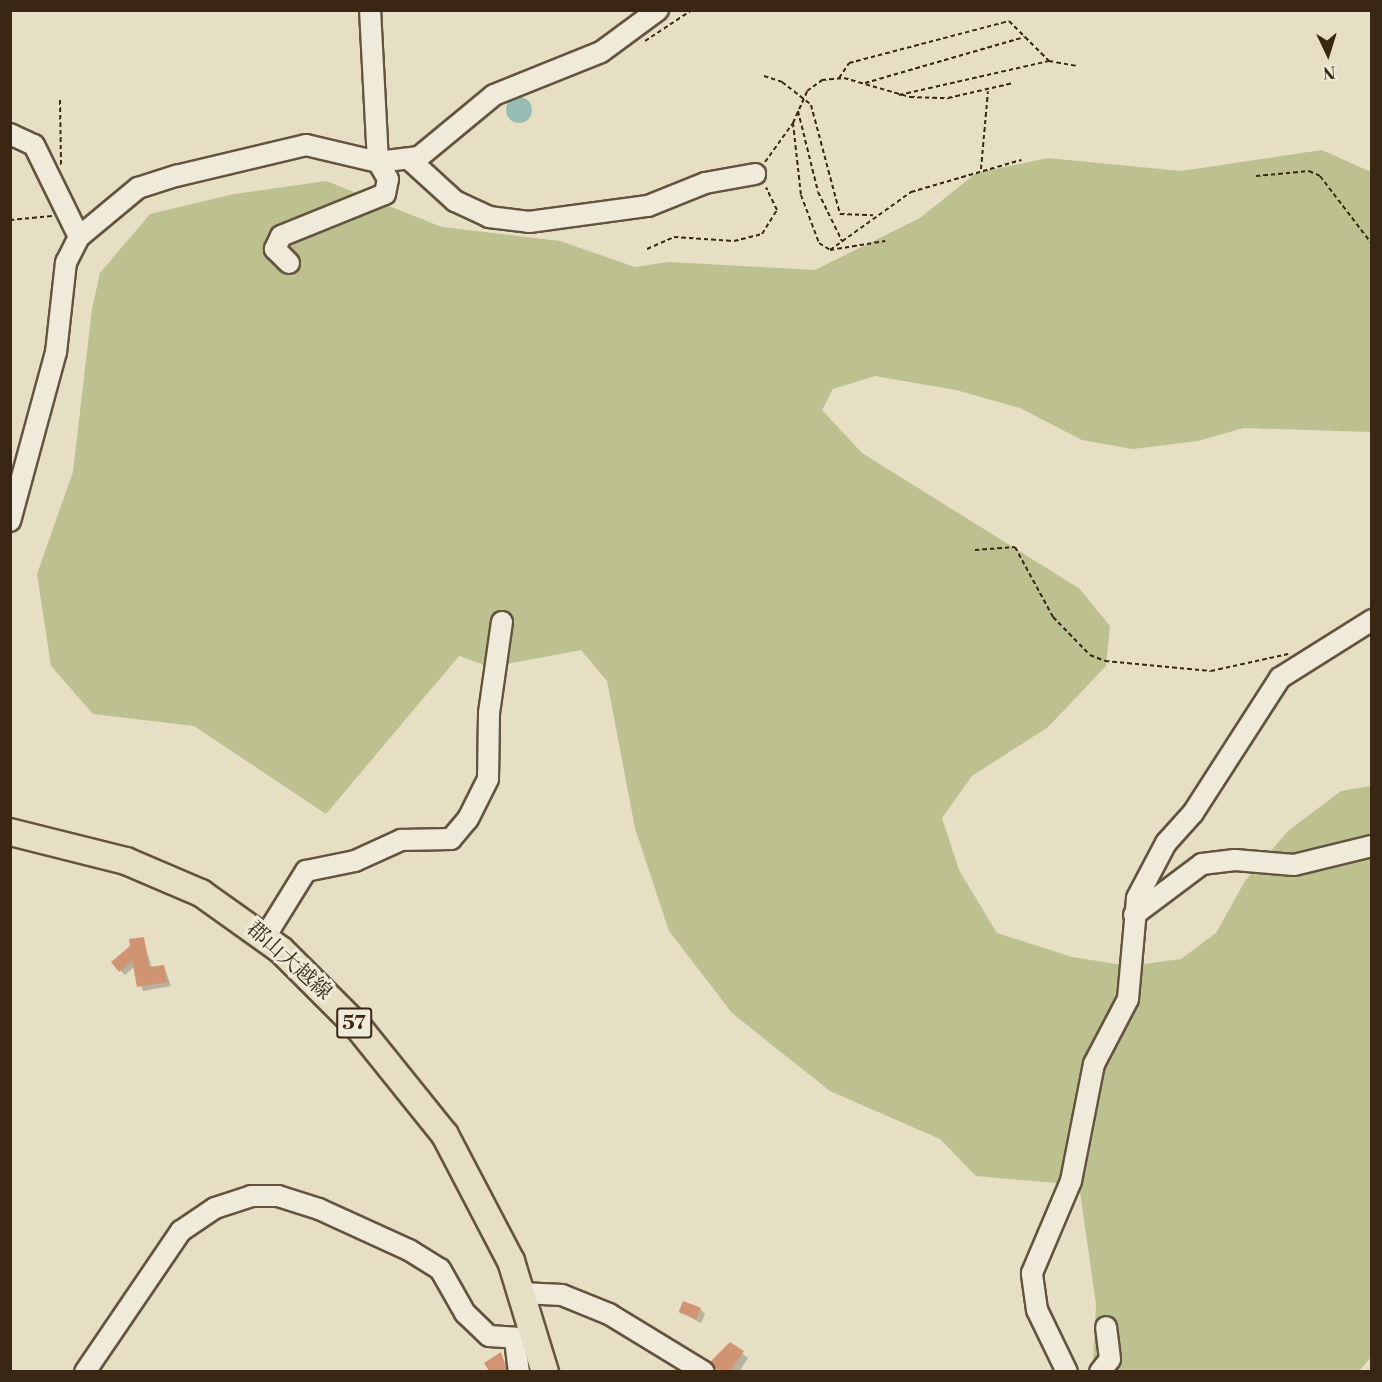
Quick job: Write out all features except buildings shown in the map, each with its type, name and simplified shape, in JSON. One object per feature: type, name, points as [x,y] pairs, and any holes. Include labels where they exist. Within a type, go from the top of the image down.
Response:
[{"type":"main road","name":"郡山大越線","points":[[10,832],[153,871],[201,893],[266,937],[359,1028],[425,1105],[511,1261],[522,1293],[525,1339],[545,1371]]},
{"type":"street","points":[[289,262],[275,249],[281,236],[385,194],[388,179],[378,162],[370,10]]},
{"type":"street","points":[[10,521],[56,352],[66,262],[79,237],[138,188],[293,147],[322,147],[378,162],[410,160],[494,95],[601,52],[658,10]]},
{"type":"street","points":[[10,134],[34,145],[79,237]]},
{"type":"street","points":[[410,160],[455,201],[489,217],[529,222],[648,206],[705,183],[755,174]]},
{"type":"street","points":[[1067,1371],[1037,1310],[1032,1273],[1071,1181],[1094,1065],[1128,999],[1134,915],[1148,872],[1166,843],[1193,813],[1261,703],[1302,660],[1371,620]]},
{"type":"street","points":[[266,937],[306,871],[354,861],[401,840],[451,839],[468,819],[488,779],[489,713],[502,622]]},
{"type":"street","points":[[1134,915],[1202,864],[1234,860],[1294,865],[1371,846]]},
{"type":"street","points":[[85,1371],[181,1231],[215,1208],[251,1196],[278,1196],[319,1209],[409,1250],[440,1269],[476,1327],[489,1336],[525,1339],[519,1371]]},
{"type":"street","points":[[522,1293],[561,1295],[609,1314],[704,1371]]},
{"type":"street","points":[[1100,1371],[1110,1359],[1106,1327]]},
{"type":"path","points":[[838,78],[849,63],[1009,21],[1048,61]]},
{"type":"path","points":[[865,83],[1024,37]]},
{"type":"path","points":[[899,94],[1048,61],[1077,66]]},
{"type":"path","points":[[764,76],[804,96],[819,126],[840,214],[875,214]]},
{"type":"path","points":[[647,249],[674,237],[734,241],[762,234],[777,210],[755,174],[793,123],[804,96],[822,80],[838,78],[865,83],[899,94],[948,98],[1013,83]]},
{"type":"path","points":[[981,169],[988,90]]},
{"type":"path","points":[[49,177],[64,161],[60,100]]},
{"type":"path","points":[[798,111],[818,192],[842,241]]},
{"type":"path","points":[[793,123],[806,216],[819,243],[830,250],[885,241]]},
{"type":"path","points":[[830,250],[875,214],[911,192],[981,169],[1022,160]]},
{"type":"path","points":[[1256,176],[1308,171],[1320,176],[1371,244]]},
{"type":"path","points":[[10,220],[48,218],[63,208]]},
{"type":"path","points":[[975,550],[1015,547],[1053,617],[1090,655],[1105,661],[1211,671],[1244,668],[1284,653],[1302,660]]},
{"type":"green space","points":[[1322,150],[1371,172],[1371,432],[1244,428],[1198,441],[1133,449],[1082,440],[1020,408],[956,390],[875,376],[833,389],[822,410],[862,453],[1080,589],[1110,626],[1106,666],[1048,727],[972,776],[942,818],[959,870],[997,933],[1072,957],[1129,966],[1181,959],[1216,933],[1245,881],[1288,831],[1341,791],[1371,786],[1371,1357],[1359,1371],[1100,1371],[1093,1364],[1096,1304],[1079,1185],[976,1176],[940,1139],[830,1091],[732,1013],[669,931],[635,828],[607,681],[581,650],[490,667],[459,656],[326,814],[194,726],[93,714],[51,666],[37,574],[73,472],[92,309],[100,273],[150,214],[234,194],[326,181],[442,227],[560,241],[635,267],[669,262],[815,270],[920,218],[976,173],[1048,158],[1181,171]]},
{"type":"water","points":[[519,97],[528,101],[532,110],[528,119],[519,123],[510,119],[506,110],[510,101]]}]
